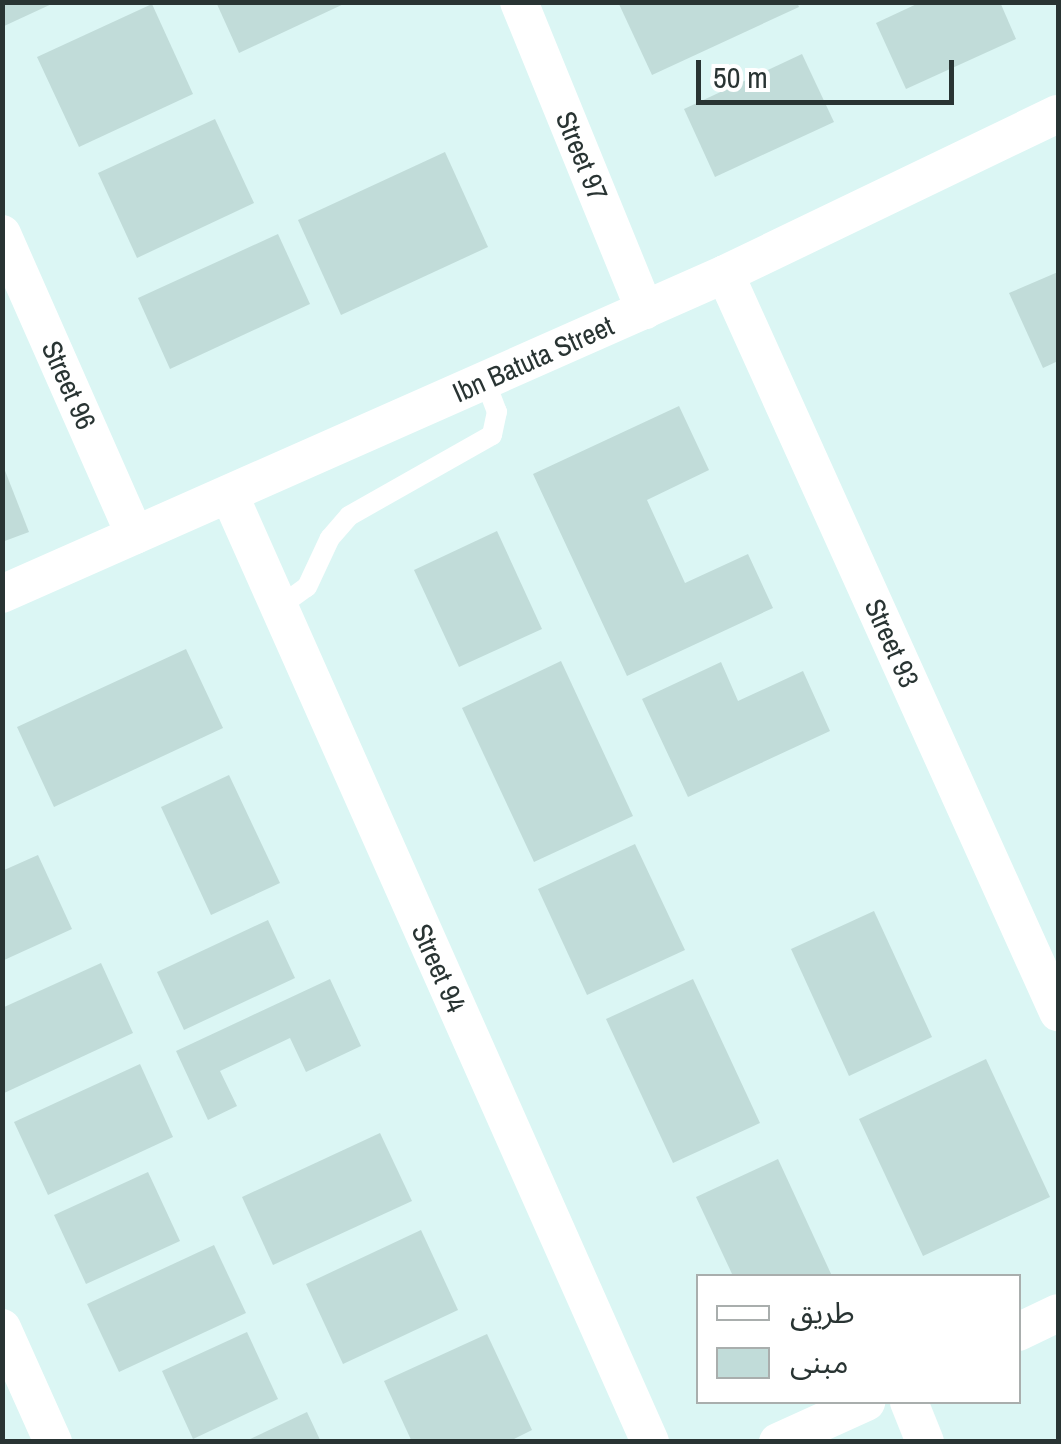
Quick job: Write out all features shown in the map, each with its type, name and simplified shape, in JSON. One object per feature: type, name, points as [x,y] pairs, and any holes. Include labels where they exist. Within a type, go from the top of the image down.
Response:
[{"type":"street","name":"Street 97","points":[[519,2],[645,310]]},
{"type":"street","name":"Ibn Batuta Street","points":[[2,594],[645,310],[1058,114]]},
{"type":"street","name":"Street 96","points":[[2,234],[134,535]]},
{"type":"street","name":"Street 93","points":[[724,274],[1058,1012]]},
{"type":"street","name":"Street 94","points":[[229,494],[650,1442]]},
{"type":"street","points":[[1021,1331],[1058,1314]]},
{"type":"street","points":[[2,1328],[54,1442]]},
{"type":"street","points":[[778,1442],[862,1404]]},
{"type":"street","points":[[910,1404],[925,1442]]},
{"type":"lane","points":[[279,607],[307,587],[330,538],[348,516],[492,436],[498,412],[485,381]]},
{"type":"building","points":[[2,2],[56,2],[2,27]]},
{"type":"building","points":[[216,2],[348,2],[239,53]]},
{"type":"building","points":[[618,2],[797,2],[799,7],[652,75]]},
{"type":"building","points":[[921,2],[1000,2],[1016,39],[906,89],[876,23]]},
{"type":"building","points":[[152,4],[193,94],[79,147],[37,57]]},
{"type":"building","points":[[802,54],[834,122],[715,177],[684,109]]},
{"type":"building","points":[[215,119],[254,203],[137,258],[98,173]]},
{"type":"building","points":[[445,152],[488,247],[341,315],[298,220]]},
{"type":"building","points":[[278,234],[310,304],[170,369],[138,298]]},
{"type":"building","points":[[1058,272],[1058,361],[1043,368],[1009,293]]},
{"type":"building","points":[[679,406],[709,470],[647,500],[685,583],[748,554],[773,608],[627,676],[533,474]]},
{"type":"building","points":[[2,463],[29,532],[2,542]]},
{"type":"building","points":[[497,531],[542,629],[459,667],[414,570]]},
{"type":"building","points":[[186,649],[223,728],[54,807],[17,727]]},
{"type":"building","points":[[561,661],[633,816],[534,862],[462,708]]},
{"type":"building","points":[[721,662],[738,701],[803,671],[830,731],[688,797],[642,699]]},
{"type":"building","points":[[229,775],[280,883],[211,915],[161,807]]},
{"type":"building","points":[[635,844],[685,950],[587,995],[538,889]]},
{"type":"building","points":[[38,855],[72,929],[2,961],[2,871]]},
{"type":"building","points":[[874,911],[932,1037],[849,1076],[791,949]]},
{"type":"building","points":[[268,920],[295,978],[184,1030],[157,972]]},
{"type":"building","points":[[101,963],[133,1033],[2,1094],[2,1008]]},
{"type":"building","points":[[330,979],[361,1046],[306,1072],[290,1038],[220,1071],[237,1106],[208,1120],[176,1051]]},
{"type":"building","points":[[693,979],[760,1123],[673,1163],[606,1019]]},
{"type":"building","points":[[986,1059],[1050,1197],[923,1256],[859,1119]]},
{"type":"building","points":[[140,1064],[173,1137],[48,1195],[14,1122]]},
{"type":"building","points":[[380,1133],[412,1201],[273,1265],[242,1197]]},
{"type":"building","points":[[778,1159],[831,1274],[732,1274],[696,1197]]},
{"type":"building","points":[[148,1172],[180,1241],[86,1284],[54,1215]]},
{"type":"building","points":[[421,1230],[458,1310],[343,1364],[306,1284]]},
{"type":"building","points":[[214,1245],[246,1313],[119,1372],[87,1304]]},
{"type":"building","points":[[247,1332],[278,1399],[193,1439],[162,1371]]},
{"type":"building","points":[[487,1334],[532,1430],[508,1442],[412,1442],[384,1381]]},
{"type":"building","points":[[307,1412],[321,1442],[244,1442]]}]
